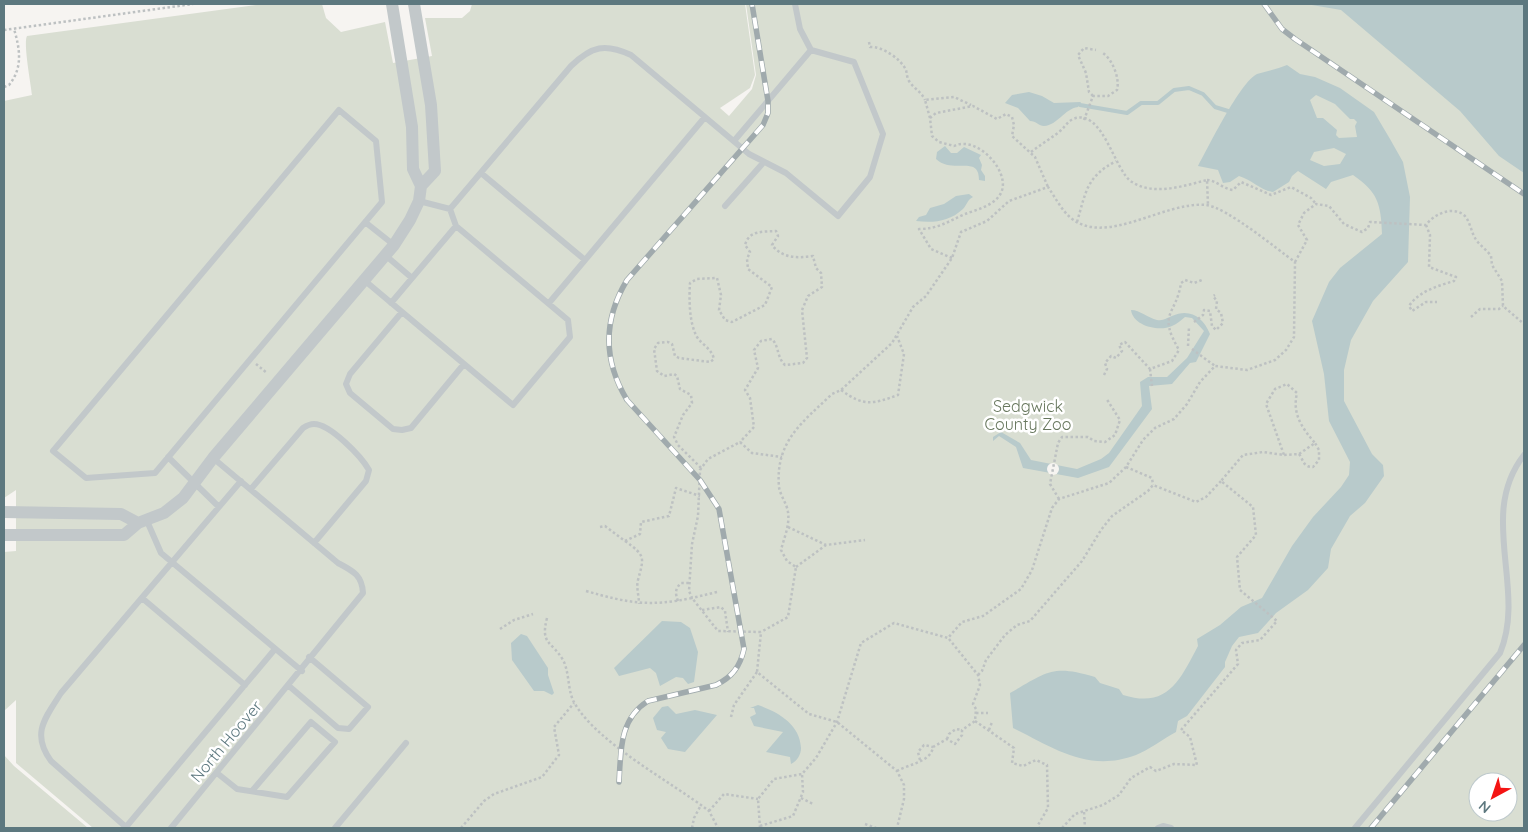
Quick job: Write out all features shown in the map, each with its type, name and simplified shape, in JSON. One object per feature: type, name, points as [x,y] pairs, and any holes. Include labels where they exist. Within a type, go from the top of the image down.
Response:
[{"type":"street","points":[[4,535],[124,535],[142,522],[164,512],[183,498],[194,482],[389,250],[410,220],[419,201],[421,186],[413,169],[412,128],[392,4]]},
{"type":"street","points":[[414,4],[431,105],[435,171],[421,186]]},
{"type":"street","points":[[4,512],[121,514],[142,522]]},
{"type":"lane","points":[[450,209],[571,66],[584,54],[597,48],[611,47],[631,55],[734,141],[763,163],[786,173],[838,216],[870,177],[883,134],[854,62],[811,50],[800,29],[795,4]]},
{"type":"lane","points":[[734,141],[811,50]]},
{"type":"lane","points":[[339,110],[376,141],[382,202],[250,359],[155,473],[86,478],[53,450],[339,110]]},
{"type":"lane","points":[[548,303],[705,117]]},
{"type":"lane","points":[[725,206],[763,163]]},
{"type":"lane","points":[[481,172],[585,260]]},
{"type":"lane","points":[[419,201],[450,209]]},
{"type":"lane","points":[[363,280],[513,405],[570,337],[568,320],[456,226],[450,209]]},
{"type":"lane","points":[[365,222],[412,278]]},
{"type":"lane","points":[[391,303],[456,226]]},
{"type":"lane","points":[[402,312],[350,374],[346,384],[350,393],[393,429],[411,428],[464,364]]},
{"type":"lane","points":[[251,490],[303,428],[312,423],[324,426],[354,451],[361,457],[369,470],[366,481],[314,543]]},
{"type":"lane","points":[[1354,828],[1500,653],[1508,636],[1510,615],[1502,536],[1503,504],[1510,478],[1524,454]]},
{"type":"lane","points":[[168,457],[219,507]]},
{"type":"lane","name":"North Hoover","points":[[171,828],[302,671],[309,657],[363,594],[362,581],[354,571],[338,563],[214,458]]},
{"type":"lane","points":[[240,481],[62,693],[44,722],[40,739],[43,751],[51,761],[127,828],[275,649]]},
{"type":"lane","points":[[142,522],[161,553],[302,671]]},
{"type":"lane","points":[[142,598],[245,685]]},
{"type":"lane","points":[[289,686],[338,728],[349,729],[368,707],[309,657]]},
{"type":"lane","points":[[217,773],[237,789],[287,797],[335,742],[312,722],[252,791]]},
{"type":"lane","points":[[323,732],[332,722]]},
{"type":"lane","points":[[336,828],[406,743]]},
{"type":"lane","points":[[1158,828],[1163,826],[1171,828]]},
{"type":"path","points":[[4,30],[193,4]]},
{"type":"path","points":[[4,87],[9,85],[19,70],[18,43],[14,28]]},
{"type":"path","points":[[869,42],[870,47],[875,46],[897,59],[905,68],[909,81],[922,94],[925,100],[932,136],[939,142],[954,146],[959,143],[973,144],[990,156],[998,170],[1002,183],[1001,194],[995,201],[948,224],[932,229],[919,229],[930,250],[952,258]]},
{"type":"path","points":[[1093,96],[1089,92],[1086,73],[1078,55],[1084,48],[1096,50]]},
{"type":"path","points":[[1093,96],[1114,94],[1119,85],[1111,61],[1103,54]]},
{"type":"path","points":[[925,100],[954,96],[996,119],[1006,114],[1012,117],[1012,136],[1031,152],[1048,187],[1069,218],[1077,222],[1094,228],[1110,228],[1176,207],[1208,205],[1236,219],[1295,262]]},
{"type":"path","points":[[1084,120],[1093,96]]},
{"type":"path","points":[[930,118],[936,113],[972,106]]},
{"type":"path","points":[[1031,152],[1057,133],[1070,120],[1077,118],[1100,130],[1108,142],[1122,173],[1130,181],[1140,186],[1167,189],[1211,180],[1225,189],[1233,190],[1241,182],[1271,195],[1291,187],[1311,198],[1316,204],[1329,206],[1344,224],[1362,232],[1368,228],[1370,222],[1376,221],[1426,225]]},
{"type":"path","points":[[1077,222],[1090,180],[1103,168],[1116,161]]},
{"type":"path","points":[[1207,180],[1208,205]]},
{"type":"path","points":[[796,567],[787,561],[781,550],[788,527],[788,512],[779,487],[782,457],[789,436],[832,394],[841,390],[892,343],[913,308],[926,296],[952,258],[961,232],[987,221],[1009,201],[1048,187]]},
{"type":"path","points":[[1192,349],[1215,366],[1247,370],[1275,360],[1286,350],[1294,337],[1295,262],[1307,240],[1298,225],[1304,213],[1316,204]]},
{"type":"path","points":[[1426,225],[1431,218],[1447,211],[1464,216],[1474,237],[1491,256],[1492,266],[1502,281],[1503,306],[1524,324]]},
{"type":"path","points":[[1426,225],[1430,235],[1429,268],[1456,276],[1454,281],[1432,288],[1413,299],[1408,306],[1412,311],[1426,302],[1437,302]]},
{"type":"path","points":[[701,468],[678,445],[674,437],[683,415],[692,403],[691,395],[680,389],[677,376],[674,374],[664,376],[657,371],[654,349],[658,343],[668,342],[672,344],[675,356],[679,358],[710,362],[714,359],[712,352],[696,336],[692,323],[690,284],[697,279],[717,278],[721,296],[719,310],[725,320],[732,322],[765,305],[772,287],[748,269],[747,259],[750,252],[746,245],[747,239],[753,233],[776,231],[778,236],[772,245],[775,248],[792,258],[813,256],[816,268],[821,273],[822,287],[808,296],[802,310],[801,320],[806,329],[808,358],[803,363],[785,365],[780,361],[776,343],[772,339],[761,341],[754,350],[758,368],[745,390],[750,398],[754,427],[740,442],[717,453],[701,468],[700,496],[690,559],[689,591],[692,598],[718,631],[761,632],[788,617],[796,567],[826,545],[865,540]]},
{"type":"path","points":[[1150,369],[1172,360],[1179,350],[1169,333],[1168,316],[1176,299],[1179,297],[1181,282],[1184,280],[1194,283],[1202,280]]},
{"type":"path","points":[[1194,322],[1204,310],[1207,310],[1210,312],[1212,326],[1216,330],[1223,323],[1221,313],[1216,309],[1217,301],[1213,296],[1215,295]]},
{"type":"path","points":[[1471,317],[1480,309],[1499,309],[1503,306]]},
{"type":"path","points":[[1188,346],[1189,327]]},
{"type":"path","points":[[841,390],[852,398],[874,404],[898,395],[904,354],[897,336]]},
{"type":"path","points":[[1104,375],[1107,359],[1121,354],[1122,351],[1119,345],[1125,342],[1150,369],[1152,386]]},
{"type":"path","points":[[250,359],[267,373]]},
{"type":"path","points":[[948,638],[962,622],[983,616],[1021,589],[1032,570],[1052,508],[1059,499],[1109,483],[1126,467],[1143,440],[1155,428],[1174,420],[1187,404],[1200,382],[1215,366]]},
{"type":"path","points":[[1284,455],[1266,404],[1275,389],[1287,384],[1297,393],[1294,405],[1301,426],[1319,450],[1320,460],[1313,467],[1307,467],[1303,464],[1299,454]]},
{"type":"path","points":[[1059,499],[1050,484],[1058,443],[1062,437],[1088,437],[1094,441],[1105,442],[1115,435],[1120,420],[1106,398]]},
{"type":"path","points":[[740,442],[752,453],[782,457]]},
{"type":"path","points":[[1153,485],[1196,502],[1206,497],[1243,455],[1263,452],[1284,455],[1299,454],[1315,443]]},
{"type":"path","points":[[978,675],[982,671],[986,660],[1005,635],[1017,625],[1030,621],[1082,561],[1112,516],[1148,491],[1153,485],[1152,478],[1126,467]]},
{"type":"path","points":[[1062,828],[1075,814],[1084,812],[1119,795],[1131,778],[1150,767],[1156,771],[1174,764],[1197,765],[1190,736],[1181,730],[1238,664],[1236,650],[1242,643],[1260,640],[1277,621],[1240,590],[1237,557],[1256,535],[1253,508],[1221,481]]},
{"type":"path","points":[[625,541],[640,534],[641,522],[669,516],[676,488],[700,496]]},
{"type":"path","points":[[600,527],[605,526],[640,551],[644,562],[637,582],[639,604]]},
{"type":"path","points":[[788,527],[826,545]]},
{"type":"path","points":[[678,601],[676,591],[678,586],[681,583],[690,583]]},
{"type":"path","points":[[586,591],[639,604],[678,601],[717,592]]},
{"type":"path","points":[[702,610],[721,607],[726,611],[728,632]]},
{"type":"path","points":[[500,629],[514,620],[534,614]]},
{"type":"path","points":[[547,618],[544,629],[546,642],[563,660],[574,703],[594,728],[709,811],[718,828]]},
{"type":"path","points":[[802,774],[803,792],[793,816],[760,827],[758,799],[774,779],[802,774],[816,758],[836,722],[861,643],[894,623],[948,638],[978,675],[980,685],[973,704],[976,713],[975,722]]},
{"type":"path","points":[[731,717],[734,705],[757,672],[761,632]]},
{"type":"path","points":[[757,672],[809,714],[836,722],[898,771],[904,785],[904,799],[897,828]]},
{"type":"path","points":[[461,828],[484,801],[494,794],[542,777],[559,755],[554,727],[574,703]]},
{"type":"path","points":[[976,713],[988,713]]},
{"type":"path","points":[[975,722],[990,730],[1014,748],[1012,763],[1023,766],[1036,760],[1047,765],[1048,808],[1038,825],[1039,828]]},
{"type":"path","points":[[920,760],[918,752],[924,745],[933,747],[947,739],[949,734],[956,729],[962,730],[975,722]]},
{"type":"path","points":[[990,730],[992,722]]},
{"type":"path","points":[[947,739],[955,744],[962,736],[962,730]]},
{"type":"path","points":[[898,771],[920,760],[925,760],[932,752],[933,747]]},
{"type":"path","points":[[709,811],[724,794],[758,799]]},
{"type":"path","points":[[801,798],[813,804]]},
{"type":"path","points":[[692,828],[694,818],[701,805]]},
{"type":"path","points":[[1084,812],[1085,828]]},
{"type":"path","points":[[865,824],[876,828]]},
{"type":"green space","name":"Sedgwick County Zoo","points":[[264,4],[322,4],[326,18],[341,32],[385,22],[393,63],[432,56],[425,18],[462,18],[470,11],[472,4],[745,4],[755,75],[750,88],[720,108],[729,116],[752,89],[756,75],[746,4],[1524,4],[1524,828],[93,828],[16,763],[16,700],[4,711],[4,552],[16,551],[16,490],[4,498],[4,101],[32,95],[27,36]]},
{"type":"green space","points":[[4,755],[14,766],[88,828],[4,828]]},
{"type":"shaded area","points":[[1306,4],[1524,4],[1524,173],[1499,156],[1460,111],[1341,10]]},
{"type":"shaded area","points":[[1287,65],[1300,74],[1315,77],[1340,88],[1374,112],[1403,162],[1410,197],[1408,262],[1373,301],[1351,340],[1344,370],[1344,401],[1372,454],[1383,465],[1384,476],[1365,503],[1350,516],[1331,549],[1328,568],[1308,590],[1276,613],[1258,633],[1239,637],[1232,646],[1225,662],[1225,667],[1187,716],[1178,721],[1176,732],[1141,753],[1119,760],[1087,760],[1072,756],[1013,728],[1010,693],[1050,672],[1069,671],[1095,677],[1100,683],[1119,689],[1123,695],[1151,698],[1162,695],[1171,689],[1185,670],[1198,646],[1197,639],[1220,625],[1241,607],[1262,598],[1292,546],[1313,517],[1341,487],[1349,475],[1350,462],[1329,421],[1324,374],[1312,321],[1329,282],[1340,268],[1382,234],[1381,215],[1373,193],[1353,175],[1331,182],[1326,189],[1298,171],[1289,182],[1273,192],[1239,176],[1230,182],[1223,183],[1218,170],[1198,166],[1242,89],[1257,74]],"holes":[[[1316,95],[1335,104],[1350,119],[1354,119],[1357,122],[1355,126],[1357,137],[1339,138],[1336,135],[1337,130],[1323,118],[1317,118],[1310,100]],[[1334,148],[1346,154],[1340,164],[1324,166],[1310,160],[1314,152]]]},
{"type":"shaded area","points":[[1029,92],[1042,96],[1054,103],[1081,102],[1078,107],[1073,108],[1053,123],[1042,126],[1030,121],[1018,108],[1005,103],[1012,95]]},
{"type":"shaded area","points":[[945,146],[951,153],[957,153],[964,147],[981,155],[979,158],[985,181],[979,180],[978,172],[975,168],[950,165],[936,159],[937,152]]},
{"type":"shaded area","points":[[969,194],[973,197],[963,209],[952,217],[935,222],[916,221],[919,217],[926,215],[930,208],[944,204],[956,196]]},
{"type":"shaded area","points":[[1131,310],[1138,311],[1157,320],[1185,313],[1200,319],[1210,334],[1196,362],[1190,363],[1172,384],[1149,386],[1152,409],[1109,467],[1078,478],[1023,468],[1016,447],[999,436],[993,441],[993,437],[1001,432],[1020,443],[1031,460],[1077,469],[1101,459],[1109,453],[1142,406],[1140,382],[1148,377],[1167,377],[1187,358],[1204,331],[1192,318],[1185,317],[1167,328],[1147,326],[1136,320]]},
{"type":"shaded area","points":[[662,621],[681,622],[690,628],[698,652],[694,682],[688,684],[683,678],[676,677],[660,686],[656,673],[650,668],[619,676],[614,668]]},
{"type":"shaded area","points":[[521,634],[527,636],[548,668],[548,675],[554,693],[552,695],[544,691],[534,691],[512,660],[511,643]]},
{"type":"shaded area","points":[[758,705],[780,715],[797,732],[801,751],[798,758],[791,764],[790,757],[766,752],[783,732],[754,726],[750,717],[756,714],[754,708],[750,708]]},
{"type":"shaded area","points":[[668,706],[676,714],[695,710],[717,715],[685,752],[668,749],[661,738],[666,732],[657,730],[653,718],[662,707]]},
{"type":"pier","points":[[1051,463],[1055,463],[1059,469],[1055,475],[1051,475],[1047,471],[1047,467]]},
{"type":"waterway","points":[[1080,105],[1127,113],[1141,103],[1158,103],[1174,90],[1189,88],[1203,94],[1215,107],[1228,111]]},
{"type":"railway","points":[[619,782],[623,737],[627,726],[639,708],[648,701],[722,682],[738,666],[744,649],[719,509],[700,480],[627,400],[614,370],[609,340],[614,310],[627,280],[763,125],[768,113],[768,101],[752,4]]},
{"type":"railway","points":[[1264,4],[1282,29],[1295,39],[1524,194]]},
{"type":"railway","points":[[1371,828],[1524,645]]}]
